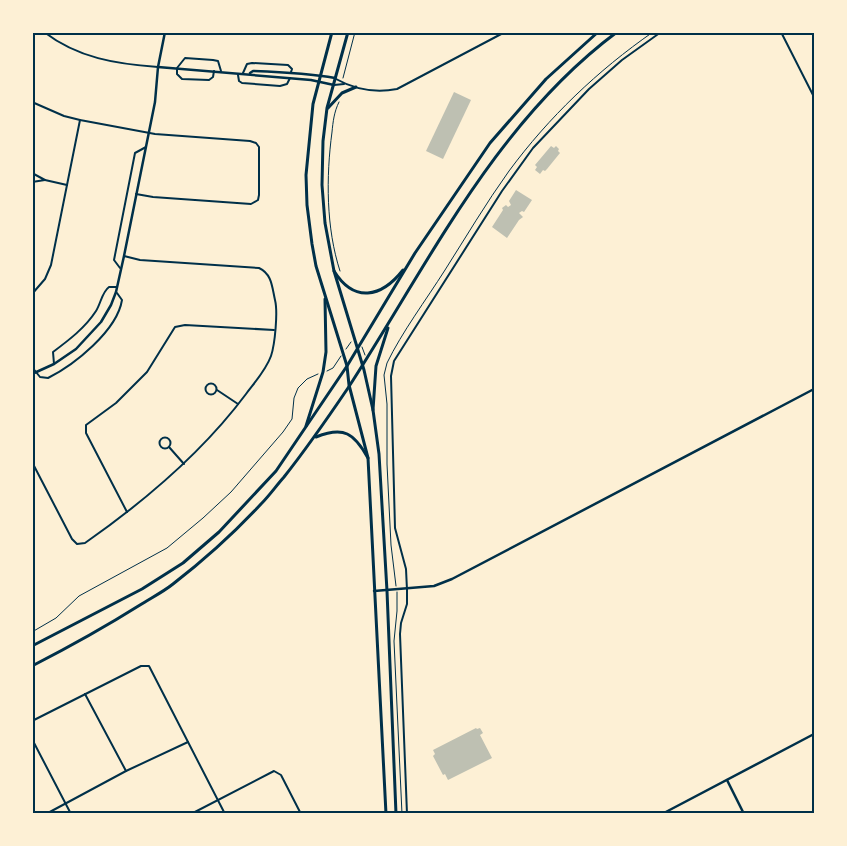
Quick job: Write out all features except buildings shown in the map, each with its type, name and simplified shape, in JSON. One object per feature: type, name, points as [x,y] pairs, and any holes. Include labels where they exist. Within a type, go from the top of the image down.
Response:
[{"type":"main road","points":[[332,32],[310,123],[306,174],[307,205],[312,244],[325,299],[347,366],[349,385],[368,458],[386,814]]},
{"type":"main road","points":[[348,32],[327,108],[323,141],[322,184],[325,223],[334,271],[363,365],[373,410],[379,454],[387,591],[396,814]]},
{"type":"main road","points":[[32,646],[142,589],[183,563],[220,532],[276,471],[305,430],[347,366],[415,253],[478,159],[504,125],[546,79],[598,32]]},
{"type":"main road","points":[[32,666],[96,632],[172,585],[226,539],[263,503],[315,438],[363,365],[414,280],[477,182],[510,136],[565,77],[617,32]]},
{"type":"main road","points":[[327,108],[342,93],[356,87]]},
{"type":"main road","points":[[334,271],[341,282],[356,292],[380,290],[395,280],[415,253]]},
{"type":"main road","points":[[305,430],[323,372],[326,352],[325,299]]},
{"type":"main road","points":[[373,410],[376,366],[392,319]]},
{"type":"main road","points":[[315,438],[337,432],[348,434],[358,441],[368,458]]},
{"type":"street","points":[[44,32],[58,43],[91,57],[158,67],[243,73],[253,71],[321,75],[335,78],[356,87],[381,92],[397,89],[505,32]]},
{"type":"street","points":[[34,373],[54,364],[76,349],[89,337],[111,306],[124,256],[146,147],[165,32]]},
{"type":"street","points":[[407,814],[400,634],[401,623],[407,604],[407,590],[406,569],[395,528],[391,383],[394,361],[502,191],[533,148],[589,89],[622,60],[661,32]]},
{"type":"street","points":[[781,32],[814,97]]},
{"type":"street","points":[[214,71],[209,80],[182,79],[178,74],[178,68],[185,58],[218,61],[221,71]]},
{"type":"street","points":[[243,73],[247,64],[252,62],[288,65],[292,69],[291,72]]},
{"type":"street","points":[[237,72],[238,79],[242,83],[284,86],[290,78]]},
{"type":"street","points":[[248,73],[255,76],[290,78],[334,85],[346,84]]},
{"type":"street","points":[[32,102],[64,116],[80,120],[148,133],[250,141],[256,143],[259,147],[258,200],[251,204],[154,198],[136,194]]},
{"type":"street","points":[[32,294],[45,279],[51,265],[80,120]]},
{"type":"street","points":[[121,269],[114,260],[135,153],[146,147]]},
{"type":"street","points":[[32,173],[45,180],[67,185]]},
{"type":"street","points":[[32,182],[45,180]]},
{"type":"street","points":[[32,462],[72,539],[77,544],[85,543],[127,512],[184,464],[238,404],[269,362],[273,347],[276,304],[266,271],[259,268],[140,260],[124,256]]},
{"type":"street","points":[[54,364],[53,352],[79,332],[96,310],[106,289],[117,287]]},
{"type":"street","points":[[32,368],[34,373],[40,377],[48,378],[80,359],[108,327],[122,304],[122,300],[116,292]]},
{"type":"street","points":[[127,512],[86,433],[86,425],[116,403],[147,372],[175,327],[185,325],[274,330]]},
{"type":"street","points":[[217,390],[216,393],[212,394],[207,393],[206,389],[208,385],[215,385],[217,390],[238,404]]},
{"type":"street","points":[[374,591],[407,590],[434,586],[452,579],[814,389]]},
{"type":"street","points":[[166,438],[169,440],[171,444],[169,447],[165,449],[162,447],[161,440],[166,438]]},
{"type":"street","points":[[169,447],[184,464]]},
{"type":"street","points":[[32,721],[141,666],[149,666],[225,814]]},
{"type":"street","points":[[85,694],[126,772]]},
{"type":"street","points":[[662,814],[814,734]]},
{"type":"street","points":[[32,739],[71,814]]},
{"type":"street","points":[[46,814],[188,742]]},
{"type":"street","points":[[191,814],[274,771],[281,775],[301,814]]},
{"type":"street","points":[[727,780],[744,814]]},
{"type":"path","points":[[344,74],[355,32]]},
{"type":"path","points":[[340,100],[335,110],[332,129],[328,185],[332,228],[341,274]]},
{"type":"path","points":[[32,632],[56,618],[79,596],[167,548],[203,518],[231,492],[283,432],[292,418],[294,398],[298,388],[307,379],[323,372]]}]
